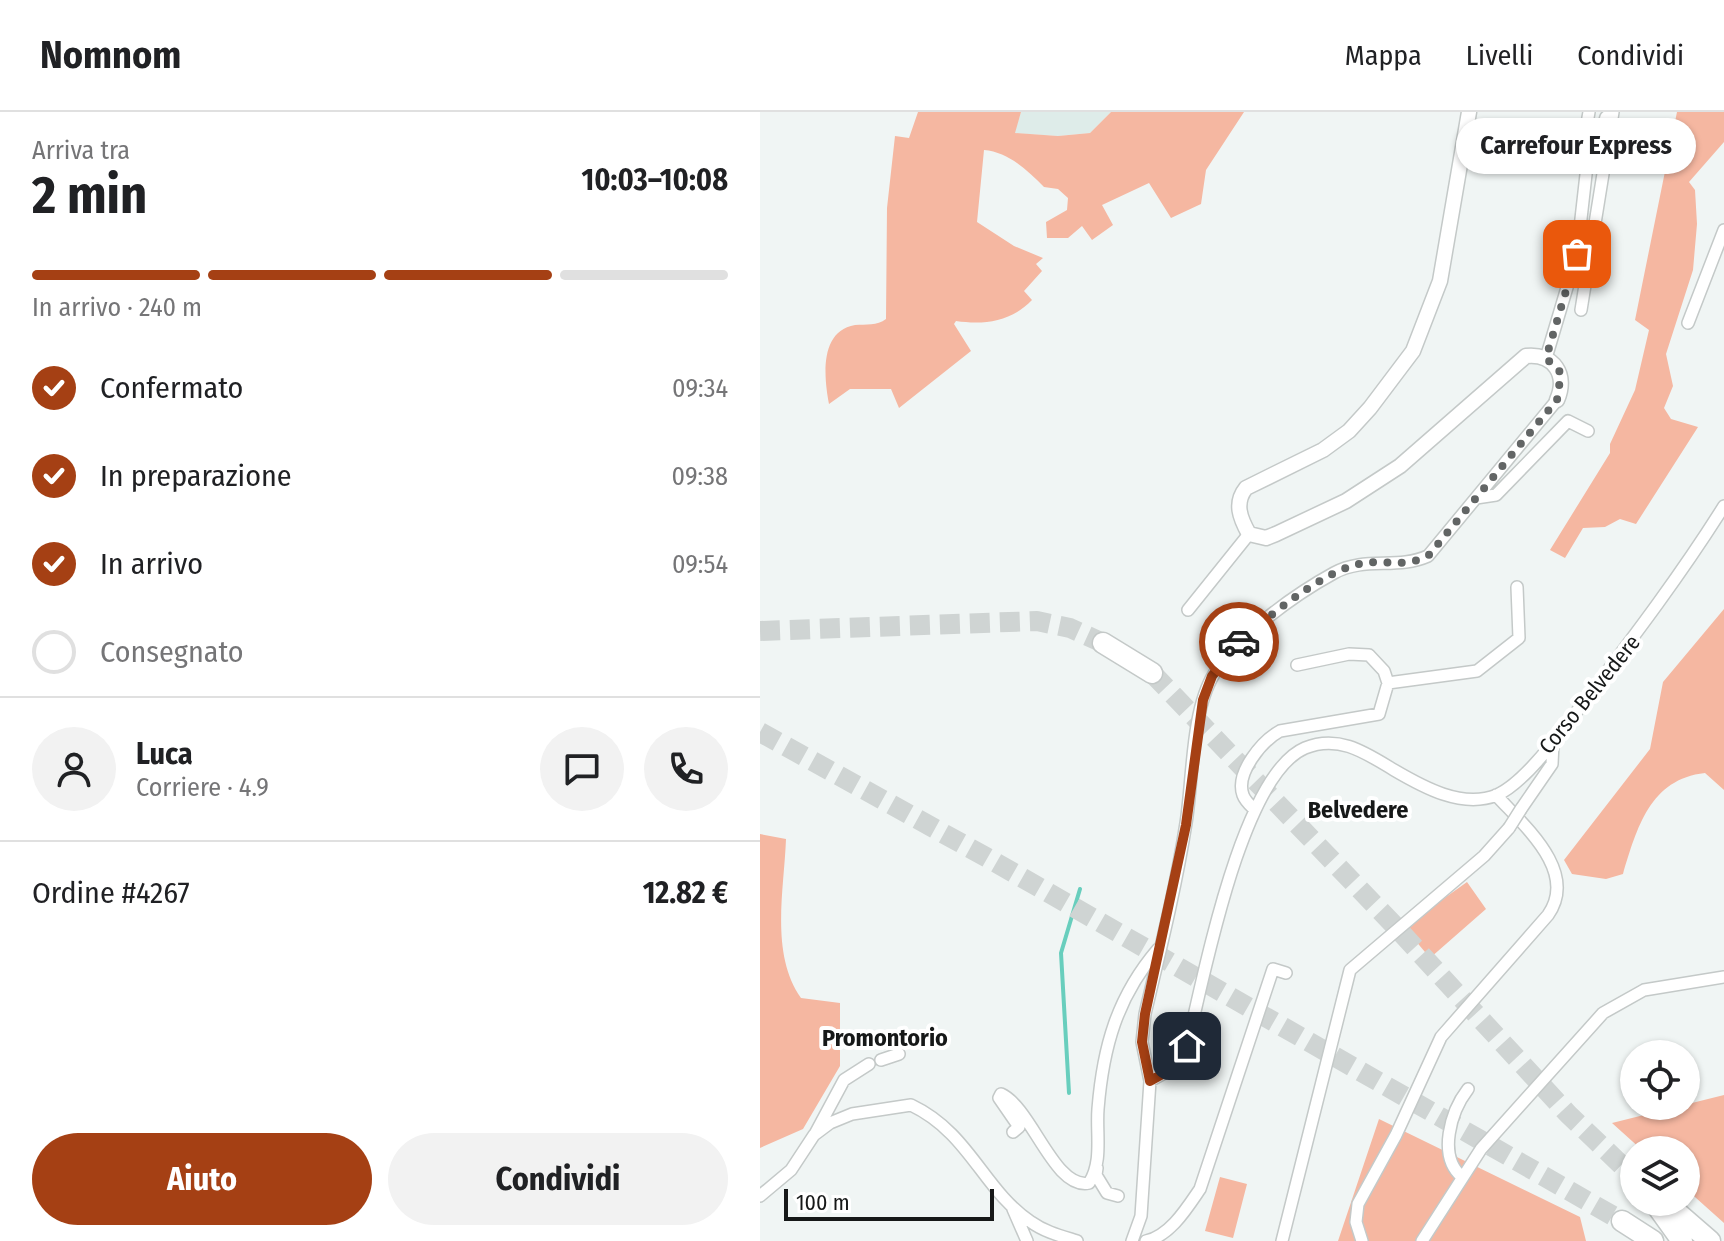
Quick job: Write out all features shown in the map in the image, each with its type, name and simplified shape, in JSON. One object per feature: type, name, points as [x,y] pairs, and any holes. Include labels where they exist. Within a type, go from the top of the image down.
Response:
[{"type":"highway","points":[[1103,643],[1152,673]]},
{"type":"highway","points":[[1664,1216],[1682,1241]]},
{"type":"highway","points":[[1681,1216],[1710,1241]]},
{"type":"highway","points":[[1640,1241],[1622,1221],[1653,1241]]},
{"type":"street","points":[[1249,534],[1238,506],[1242,492],[1323,450],[1349,431],[1413,351],[1440,281],[1469,112]]},
{"type":"street","points":[[1546,358],[1577,254],[1588,160],[1586,129],[1589,112]]},
{"type":"street","points":[[1588,160],[1596,152],[1610,112]]},
{"type":"street","points":[[1581,310],[1610,112]]},
{"type":"street","points":[[1688,323],[1724,230]]},
{"type":"street","points":[[1132,1241],[1141,1216],[1150,1081],[1142,1042],[1186,825],[1203,700],[1212,676],[1231,649],[1338,571],[1358,564],[1402,566],[1428,556],[1557,400],[1561,373],[1546,358],[1532,355],[1520,359],[1400,466],[1346,501],[1266,538],[1249,534]]},
{"type":"street","points":[[1476,498],[1496,495],[1568,421],[1588,431]]},
{"type":"street","name":"Corso Belvedere","points":[[1496,795],[1553,743],[1651,617],[1724,506]]},
{"type":"street","points":[[1188,610],[1249,534]]},
{"type":"street","points":[[1388,683],[1477,671],[1519,638],[1517,587]]},
{"type":"street","points":[[1255,810],[1243,794],[1243,775],[1269,737],[1280,731],[1379,714],[1388,683],[1384,671],[1369,655],[1349,654],[1297,665]]},
{"type":"street","points":[[1282,1241],[1350,970],[1484,856],[1509,828],[1552,764],[1556,752],[1553,743]]},
{"type":"street","points":[[1150,1081],[1168,1071],[1187,1046],[1234,863],[1255,810],[1292,756],[1307,747],[1352,745],[1419,785],[1444,795],[1470,799],[1496,795],[1552,863],[1558,880],[1556,900],[1548,915],[1441,1037],[1396,1135],[1358,1204],[1356,1222],[1362,1241]]},
{"type":"street","points":[[1118,1196],[1107,1193],[1101,1185],[1097,1167],[1097,1113],[1108,1040],[1132,980],[1161,945]]},
{"type":"street","points":[[1146,1241],[1156,1239],[1180,1217],[1200,1189],[1273,969],[1286,973]]},
{"type":"street","points":[[1422,1241],[1462,1177],[1512,1112],[1603,1013],[1644,990],[1724,977]]},
{"type":"street","points":[[760,1196],[791,1170],[844,1080],[875,1062],[899,1054]]},
{"type":"street","points":[[1462,1177],[1451,1165],[1450,1135],[1453,1109],[1468,1089]]},
{"type":"street","points":[[1013,1132],[1019,1127],[999,1098],[1001,1094],[1019,1111],[1049,1155],[1074,1181],[1089,1183],[1097,1167]]},
{"type":"street","points":[[814,1135],[852,1114],[911,1105],[944,1126],[963,1144],[1013,1208],[1032,1223],[1077,1241]]},
{"type":"street","points":[[1013,1208],[1027,1241]]},
{"type":"shaded area","points":[[918,112],[1021,112],[1015,133],[1058,136],[1090,133],[1111,112],[1244,112],[1206,170],[1201,204],[1171,218],[1149,183],[1102,205],[1113,225],[1092,240],[1082,226],[1068,238],[1047,238],[1046,222],[1067,210],[1068,198],[1058,189],[1044,187],[1010,158],[984,150],[977,222],[1014,246],[1043,258],[1036,264],[1042,271],[1024,291],[1032,300],[1015,313],[997,320],[956,321],[954,324],[971,351],[899,408],[891,389],[850,389],[829,404],[827,357],[835,336],[855,325],[875,324],[886,319],[887,208],[895,136],[909,138]]},
{"type":"shaded area","points":[[1021,112],[1111,112],[1090,133],[1058,136],[1014,133]]},
{"type":"shaded area","points":[[1677,112],[1724,112],[1724,142],[1689,182],[1695,190],[1697,224],[1693,270],[1666,354],[1673,386],[1664,408],[1671,419],[1698,427],[1636,524],[1620,519],[1605,527],[1583,528],[1565,558],[1550,550],[1610,453],[1610,444],[1635,390],[1649,330],[1635,320]]},
{"type":"shaded area","points":[[1724,609],[1724,790],[1705,773],[1686,777],[1671,785],[1649,808],[1623,874],[1606,879],[1572,874],[1564,860],[1650,749],[1663,682]]},
{"type":"shaded area","points":[[760,834],[786,839],[781,922],[785,962],[801,998],[840,1003],[840,1066],[803,1129],[760,1148]]},
{"type":"shaded area","points":[[1467,882],[1486,909],[1430,958],[1404,927]]},
{"type":"shaded area","points":[[1724,1095],[1724,1223],[1700,1202],[1700,1136],[1626,1136],[1612,1123],[1624,1120],[1700,1120],[1700,1101]]},
{"type":"shaded area","points":[[1379,1119],[1580,1217],[1586,1241],[1338,1241]]},
{"type":"shaded area","points":[[1220,1177],[1247,1184],[1233,1238],[1205,1231]]},
{"type":"waterway","points":[[1069,1093],[1061,953],[1080,889]]},
{"type":"tunnel","points":[[760,631],[1037,621],[1070,628],[1103,643]]},
{"type":"tunnel","points":[[1152,673],[1393,924],[1568,1114],[1620,1164]]},
{"type":"tunnel","points":[[760,732],[986,857],[1622,1221]]},
{"type":"way so far","points":[[1239,642],[1338,571],[1358,564],[1402,566],[1428,556],[1560,394],[1561,373],[1546,358],[1577,254]]},
{"type":"place","name":"Carrefour Express","points":[[1577,254]]},
{"type":"district","name":"Belvedere","points":[[1358,810]]},
{"type":"district","name":"Promontorio","points":[[885,1038]]},
{"type":"route","points":[[1187,1046],[1168,1071],[1150,1081],[1143,1058],[1145,1014],[1186,825],[1203,700],[1212,676],[1239,642]]}]
